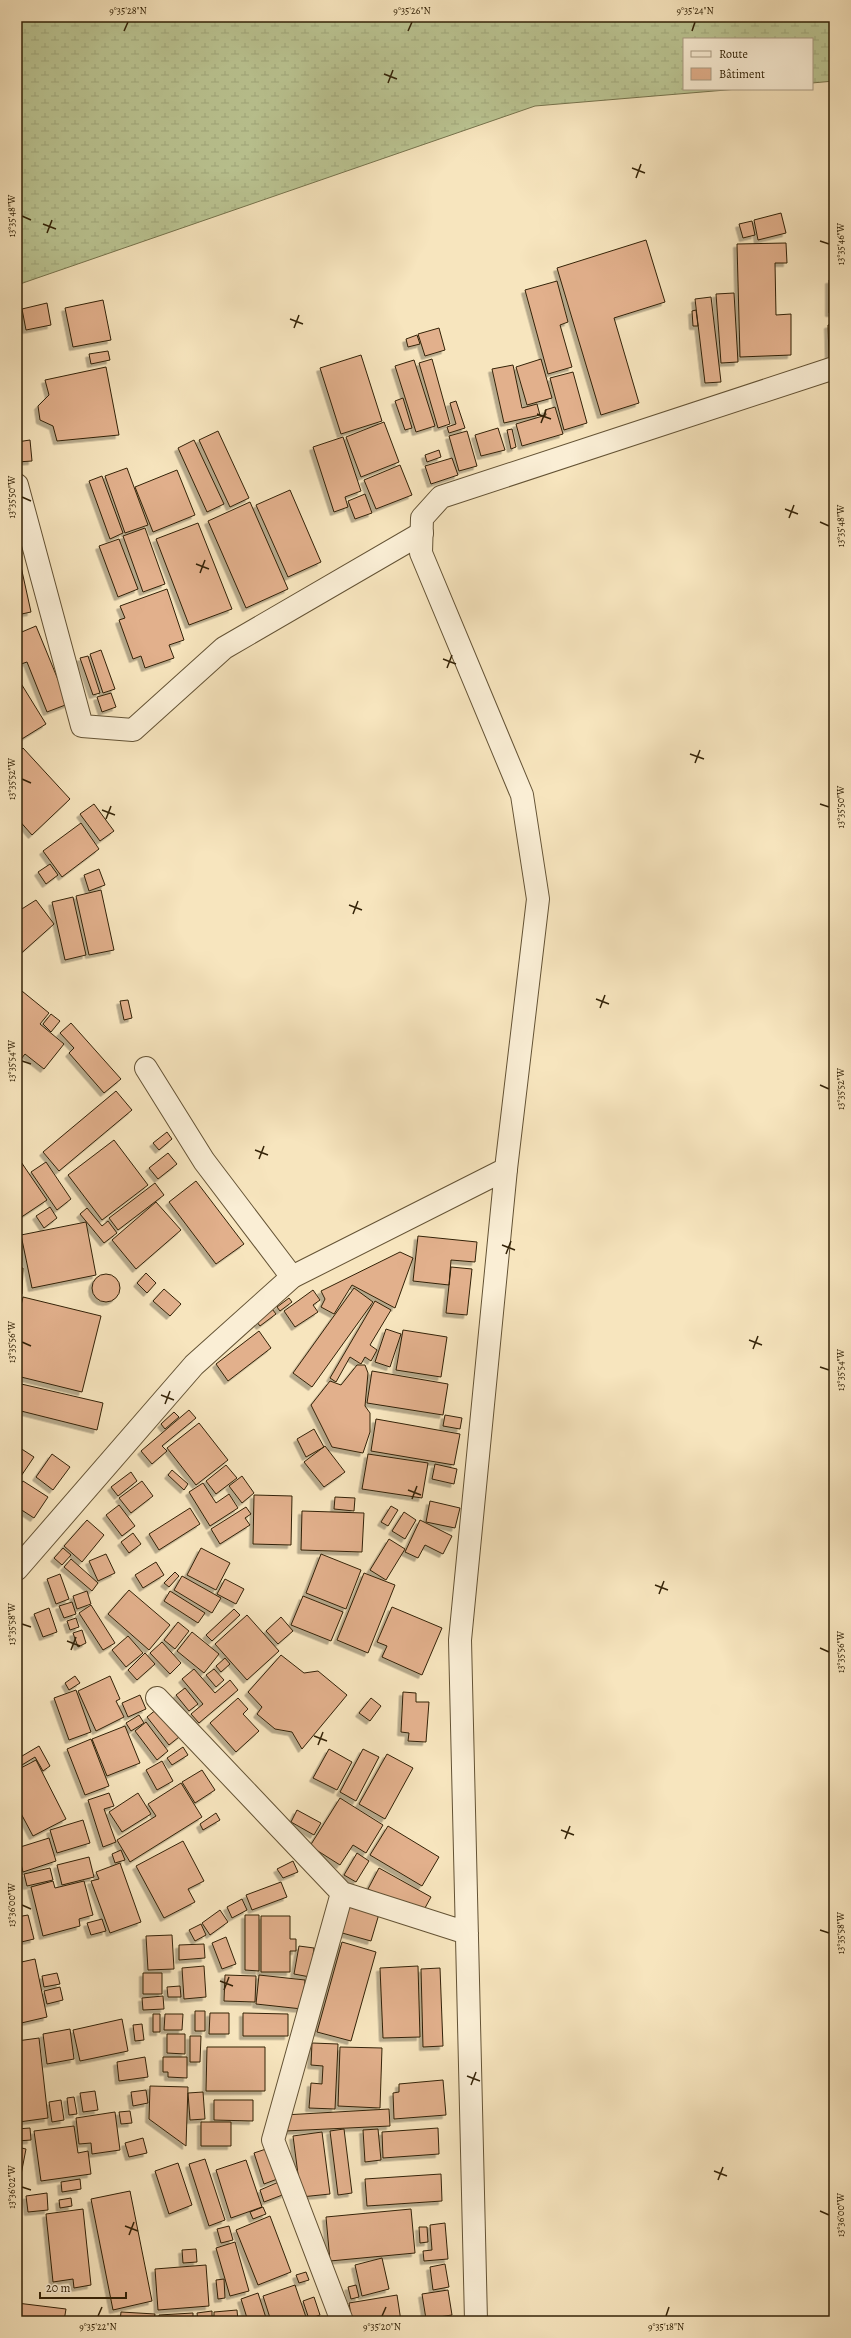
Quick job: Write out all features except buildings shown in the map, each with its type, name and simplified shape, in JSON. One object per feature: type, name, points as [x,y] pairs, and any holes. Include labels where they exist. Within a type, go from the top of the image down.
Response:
[{"type":"street","points":[[476,2321],[460,1640],[506,1169],[538,899],[522,795],[421,553],[422,518],[441,497],[834,368]]},
{"type":"street","points":[[17,485],[82,726],[133,730],[224,648],[422,533]]},
{"type":"street","points":[[146,1068],[204,1161],[292,1277]]},
{"type":"street","points":[[17,1569],[194,1365],[292,1277],[506,1169]]},
{"type":"street","points":[[157,1698],[342,1892],[467,1933]]},
{"type":"street","points":[[342,1892],[273,2140],[342,2321]]},
{"type":"green space","points":[[17,17],[834,17],[834,81],[813,83],[813,38],[683,38],[683,90],[726,90],[535,106],[17,285]]}]
